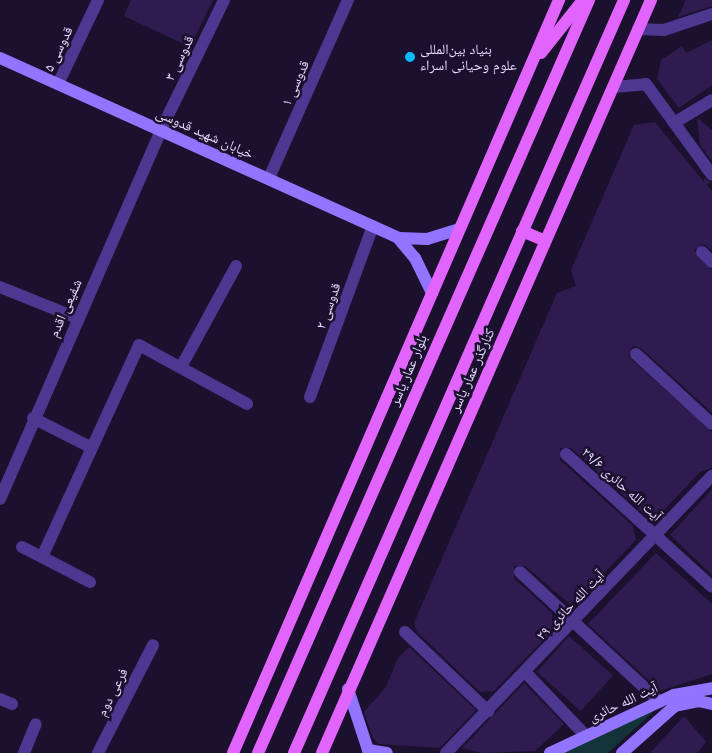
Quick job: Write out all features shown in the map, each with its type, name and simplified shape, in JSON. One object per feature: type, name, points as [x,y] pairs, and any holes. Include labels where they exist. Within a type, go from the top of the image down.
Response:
[{"type":"main road","points":[[233,753],[559,0]]},
{"type":"main road","points":[[531,66],[583,0]]},
{"type":"main road","name":"بلوار عمار یاسر","points":[[258,753],[589,0]]},
{"type":"main road","points":[[294,753],[624,0]]},
{"type":"main road","name":"کنارگذر عمار یاسر","points":[[322,753],[348,689],[651,0]]},
{"type":"main road","name":"خیابان شهید قدوسی","points":[[0,58],[269,178],[398,238]]},
{"type":"main road","points":[[398,238],[427,239],[460,228]]},
{"type":"main road","points":[[522,231],[545,241]]},
{"type":"main road","points":[[398,238],[415,258],[432,293]]},
{"type":"main road","name":"آیت الله حائری","points":[[550,753],[660,702],[712,688]]},
{"type":"main road","points":[[348,689],[366,752],[387,753]]},
{"type":"main road","name":"آیت الله حائری","points":[[622,753],[675,706],[692,702],[712,704]]},
{"type":"street","name":"قدوسی ۵","points":[[58,84],[98,0]]},
{"type":"street","name":"قدوسی ۳","points":[[160,130],[224,0]]},
{"type":"street","name":"قدوسی ۱","points":[[269,178],[348,0]]},
{"type":"street","points":[[638,29],[664,30],[712,14]]},
{"type":"street","points":[[614,87],[646,84],[712,175]]},
{"type":"street","points":[[674,123],[709,106]]},
{"type":"street","name":"شفیعی اقدم","points":[[0,499],[33,418],[160,130]]},
{"type":"street","name":"قدوسی ۲","points":[[310,397],[373,226]]},
{"type":"street","points":[[702,252],[712,262]]},
{"type":"street","points":[[180,368],[236,266]]},
{"type":"street","points":[[0,287],[77,318]]},
{"type":"street","points":[[42,557],[139,345],[247,404]]},
{"type":"street","points":[[636,354],[712,424]]},
{"type":"street","points":[[33,418],[92,448]]},
{"type":"street","name":"آیت الله حائری ۲۹/۶","points":[[566,454],[712,587]]},
{"type":"street","name":"آیت الله حائری ۲۹","points":[[446,753],[526,673],[712,476]]},
{"type":"street","points":[[22,547],[90,582]]},
{"type":"street","points":[[520,572],[660,702]]},
{"type":"street","points":[[405,632],[488,711]]},
{"type":"street","name":"فرعی دوم","points":[[98,753],[153,645]]},
{"type":"street","points":[[526,673],[586,736]]},
{"type":"street","points":[[24,753],[36,724]]},
{"type":"green space","points":[[648,711],[653,712],[608,753],[563,753]]},
{"type":"building","points":[[131,0],[213,0],[190,47],[124,16]]},
{"type":"building","points":[[686,0],[712,0],[712,6],[678,17]]},
{"type":"building","points":[[712,40],[712,85],[679,108],[657,79],[661,60],[682,46],[686,53]]},
{"type":"building","points":[[697,118],[712,130],[712,161],[700,145]]},
{"type":"building","points":[[655,122],[704,182],[704,178],[712,183],[706,184],[712,191],[712,251],[704,244],[694,250],[712,270],[712,413],[641,348],[633,346],[628,356],[712,432],[712,468],[700,472],[653,522],[571,448],[560,448],[560,460],[633,526],[636,540],[572,606],[525,566],[514,566],[514,578],[552,613],[552,631],[494,691],[480,692],[417,632],[414,623],[557,293],[576,286],[571,270],[634,125]]},
{"type":"building","points":[[712,489],[712,575],[670,535]]},
{"type":"building","points":[[656,553],[712,604],[712,674],[660,691],[588,624]]},
{"type":"building","points":[[569,636],[613,675],[581,711],[537,672]]},
{"type":"building","points":[[409,647],[476,710],[440,748],[379,744],[373,738],[364,712],[386,687],[398,658]]},
{"type":"building","points":[[524,683],[564,724],[535,751],[482,753],[462,748]]},
{"type":"building","points":[[684,716],[706,742],[697,753],[650,753]]},
{"type":"place","name":"بنیاد بین‌المللی علوم وحیانی اسراء","points":[[410,57]]}]
